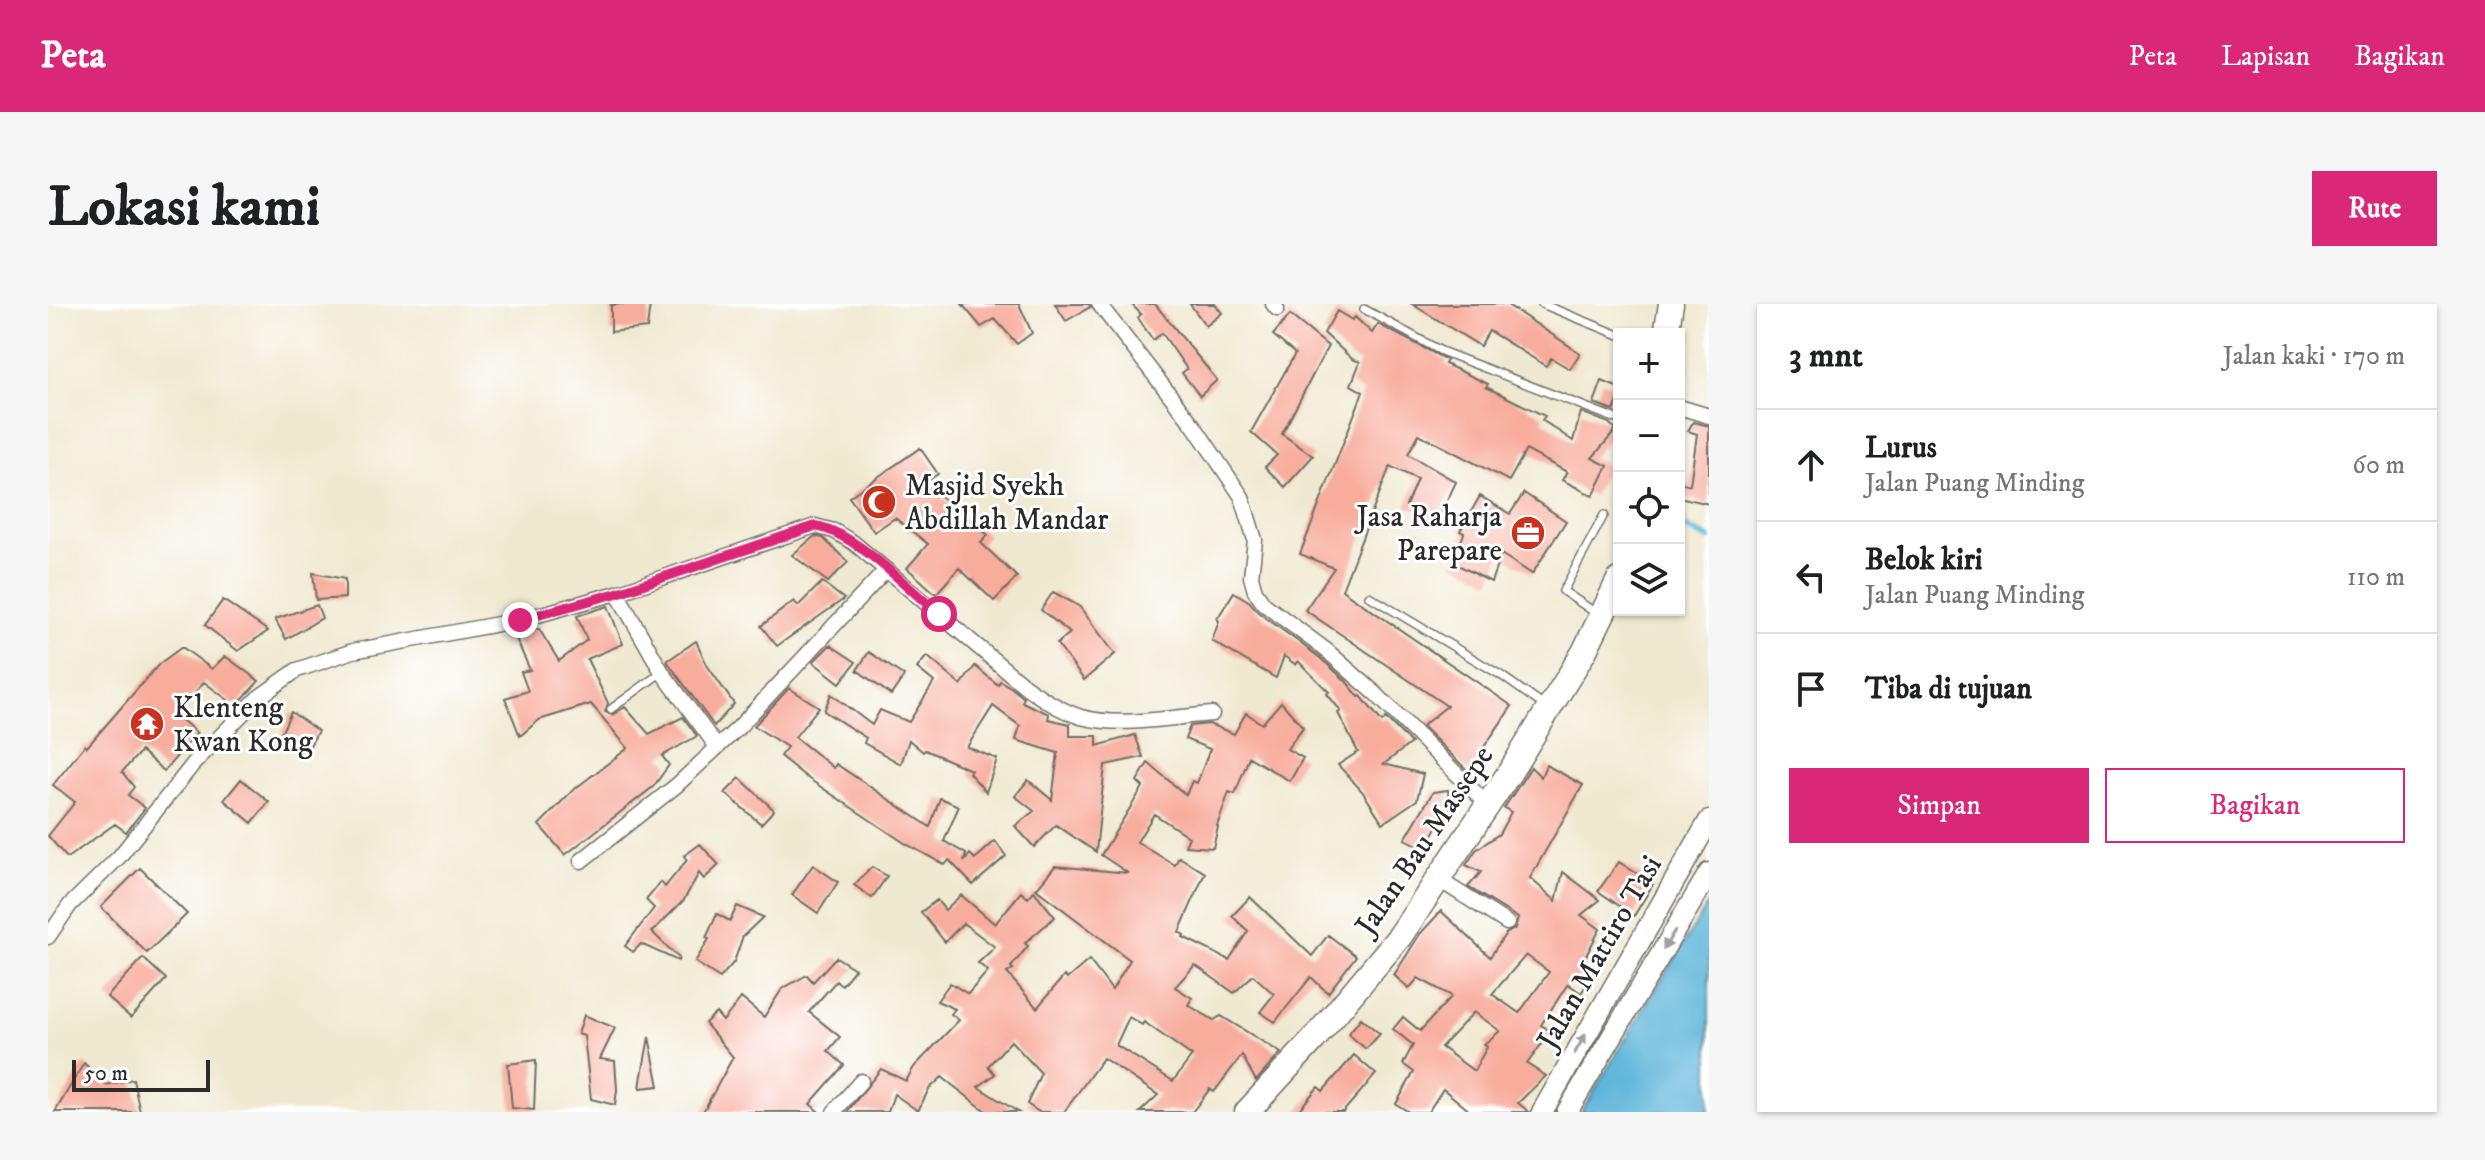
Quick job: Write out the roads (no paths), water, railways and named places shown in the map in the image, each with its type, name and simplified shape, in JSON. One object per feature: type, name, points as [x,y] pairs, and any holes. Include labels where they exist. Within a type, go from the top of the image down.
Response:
[{"type":"highway","points":[[1667,328],[1671,304]]},
{"type":"highway","name":"Jalan Bau Massepe","points":[[1247,1112],[1314,1039],[1400,936],[1549,709],[1584,652],[1613,593]]},
{"type":"main road","name":"Jalan Mattiro Tasi","points":[[1546,1104],[1709,821]]},
{"type":"main road","name":"Jalan Mattiro Tasi","points":[[1569,1110],[1709,873]]},
{"type":"main road","points":[[1546,1104],[1569,1110]]},
{"type":"street","points":[[1099,304],[1194,426],[1242,497],[1255,540],[1251,577],[1255,591],[1264,604],[1326,650],[1375,693],[1487,804]]},
{"type":"street","points":[[1685,409],[1709,416]]},
{"type":"street","points":[[48,937],[70,905],[119,857],[214,742],[258,698],[297,670],[353,651],[520,620],[617,593],[815,526],[844,537],[1026,687],[1078,717],[1120,721],[1212,714]]},
{"type":"street","points":[[581,861],[677,785],[717,747],[886,570]]},
{"type":"street","points":[[617,593],[662,672],[717,747]]},
{"type":"street","points":[[1438,879],[1507,923]]},
{"type":"street","points":[[834,1112],[861,1081]]},
{"type":"lane","points":[[1542,304],[1613,333]]},
{"type":"lane","points":[[1364,309],[1441,351],[1613,418]]},
{"type":"lane","points":[[1602,616],[1563,591],[1604,515]]},
{"type":"lane","points":[[1369,596],[1502,676],[1549,709]]},
{"type":"lane","points":[[611,709],[662,672]]},
{"type":"water","points":[[1709,902],[1709,1112],[1581,1112]]},
{"type":"waterway","points":[[1685,527],[1709,539]]},
{"type":"place","name":"Masjid Syekh Abdillah Mandar","points":[[879,502]]},
{"type":"place","name":"Jasa Raharja Parepare","points":[[1528,533]]},
{"type":"place","name":"Klenteng Kwan Kong","points":[[147,724]]}]
